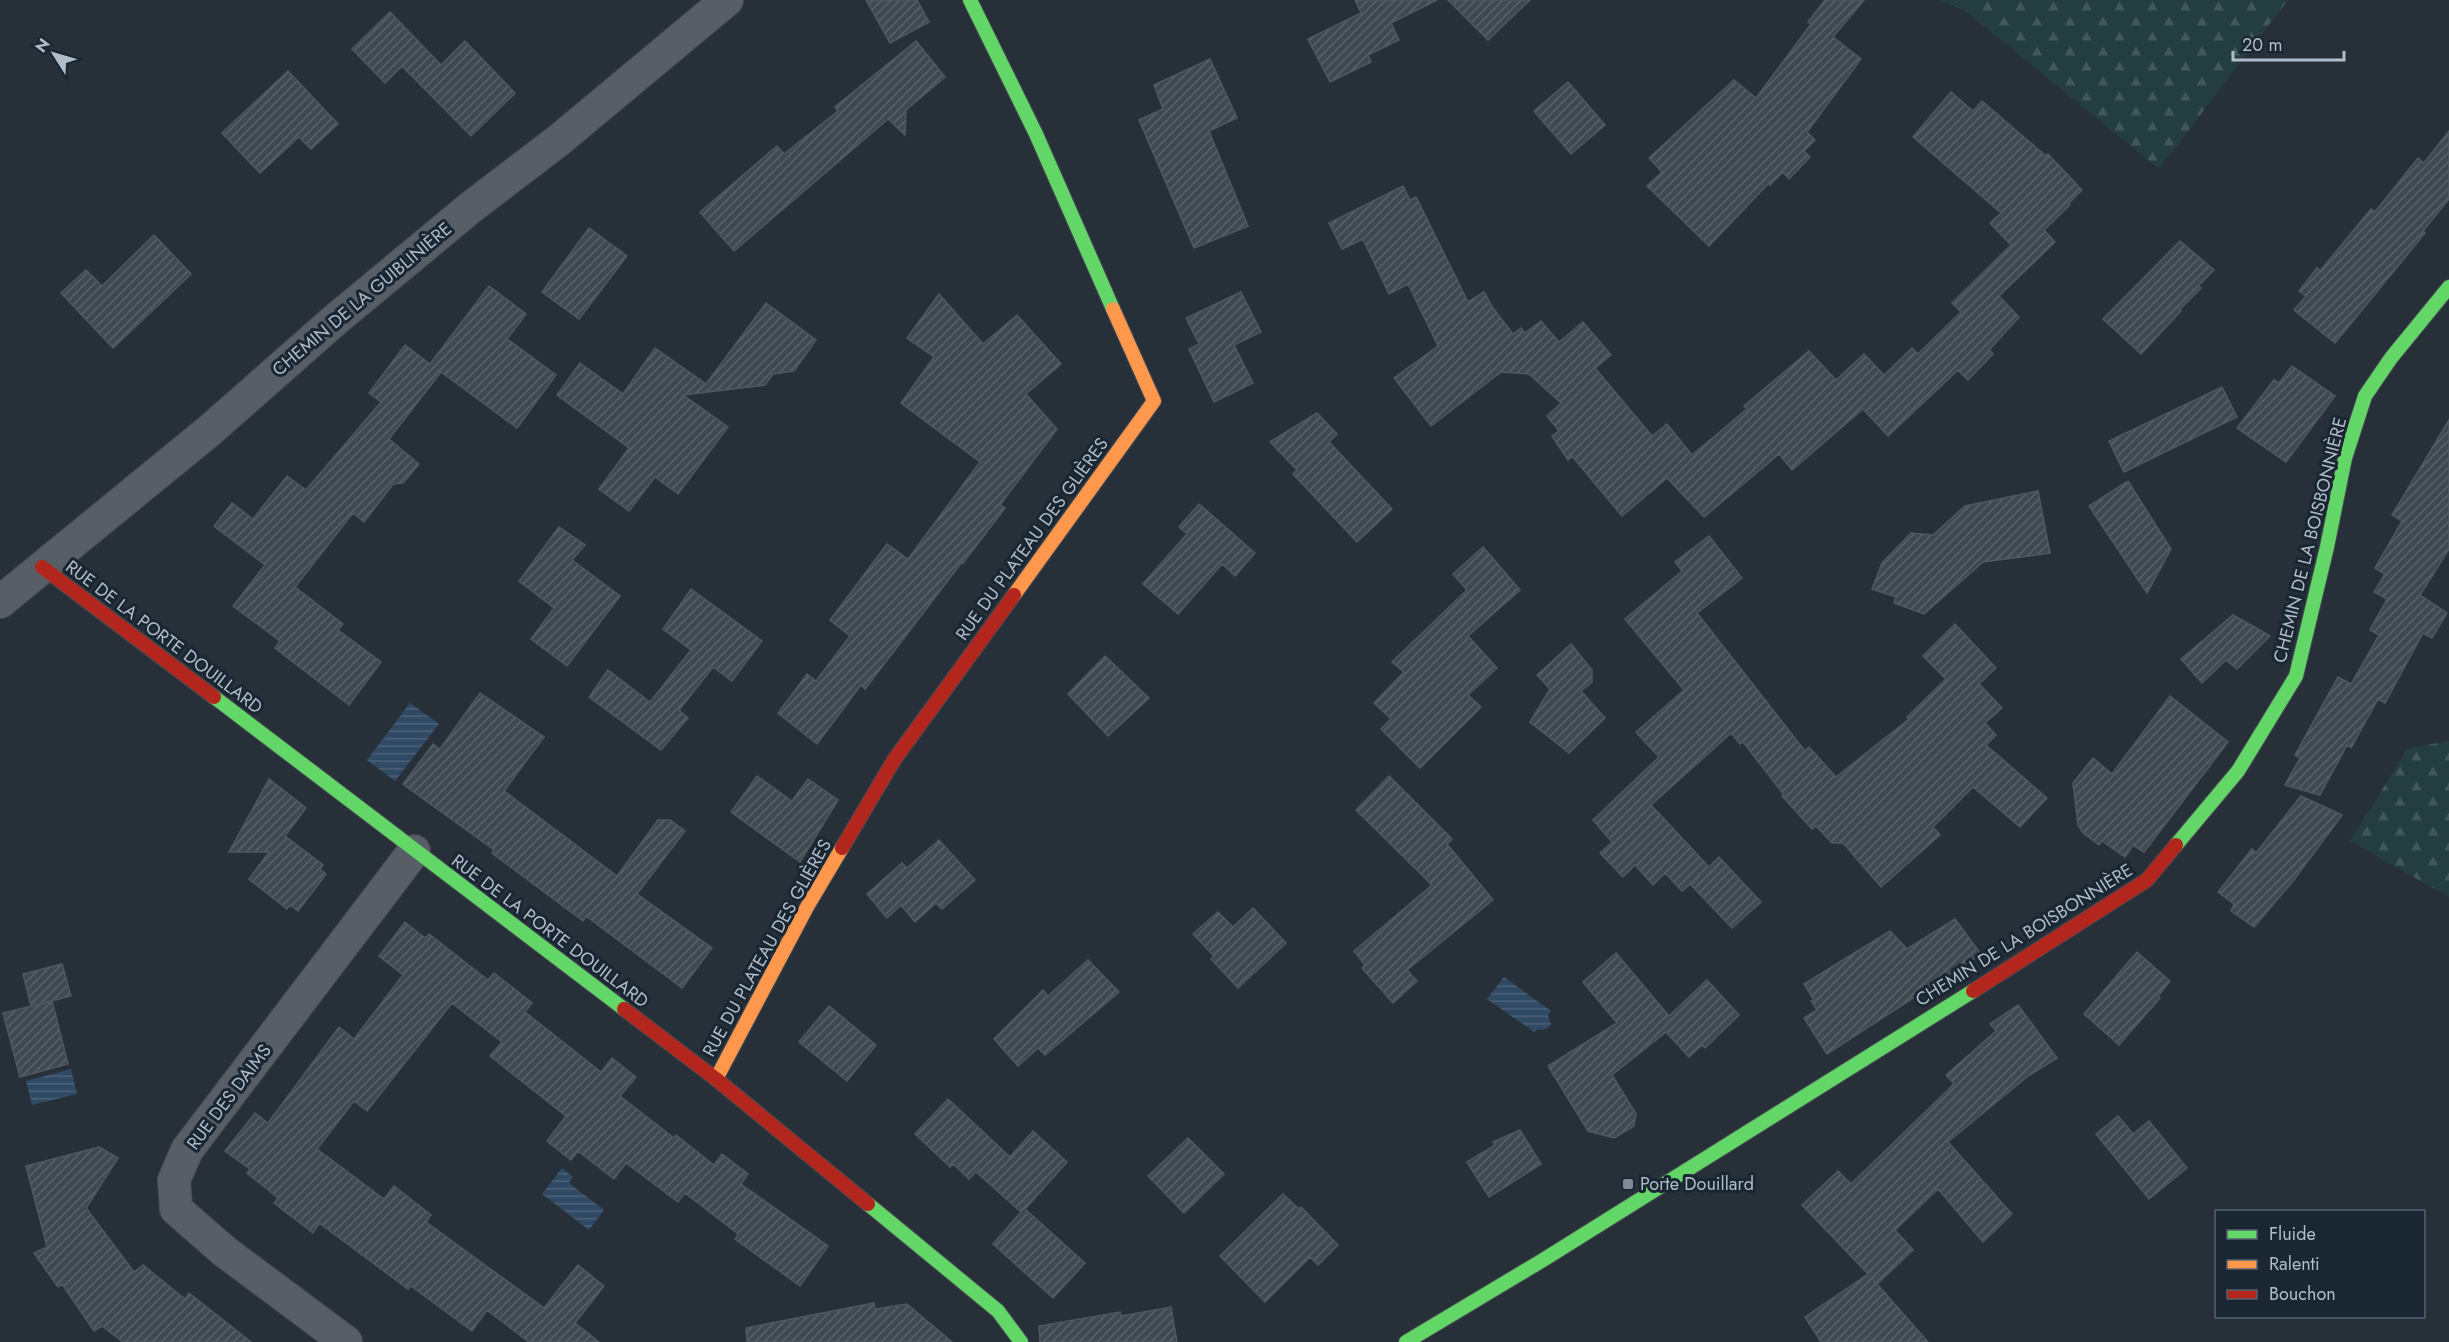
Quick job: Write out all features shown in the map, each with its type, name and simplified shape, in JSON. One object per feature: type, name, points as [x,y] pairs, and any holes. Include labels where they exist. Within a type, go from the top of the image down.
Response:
[{"type":"street","name":"CHEMIN DE LA GUIBLINIÈRE","points":[[0,602],[209,431],[335,320],[470,208],[559,140],[727,0]]},
{"type":"street","name":"RUE DU PLATEAU DES GLIÈRES","points":[[716,1079],[807,907],[894,760],[1154,401],[1036,134],[970,0]]},
{"type":"street","name":"CHEMIN DE LA BOISBONNIÈRE","points":[[1406,1342],[1829,1083],[2147,880],[2238,771],[2296,676],[2327,548],[2345,458],[2365,396],[2391,358],[2449,287]]},
{"type":"street","name":"RUE DE LA PORTE DOUILLARD","points":[[42,567],[716,1079],[998,1311],[1021,1342]]},
{"type":"street","name":"RUE DES DAIMS","points":[[346,1342],[224,1251],[176,1209],[174,1180],[188,1150],[414,851]]},
{"type":"green space","points":[[1939,0],[1974,0],[1964,10]]},
{"type":"green space","points":[[1974,0],[2288,0],[2159,169],[1964,10]]},
{"type":"green space","points":[[2449,741],[2449,897],[2350,841],[2408,748]]},
{"type":"water","points":[[410,703],[439,724],[395,781],[367,760]]},
{"type":"water","points":[[1504,977],[1551,1011],[1548,1015],[1551,1024],[1549,1027],[1534,1032],[1487,999]]},
{"type":"water","points":[[71,1069],[77,1094],[32,1105],[26,1081]]},
{"type":"water","points":[[562,1168],[573,1177],[569,1183],[604,1210],[589,1230],[542,1194]]},
{"type":"building","points":[[866,0],[917,0],[929,22],[890,43]]},
{"type":"building","points":[[1355,0],[1437,0],[1391,23],[1399,40],[1368,55],[1371,62],[1330,82],[1308,39],[1361,13]]},
{"type":"building","points":[[1448,0],[1530,0],[1488,40]]},
{"type":"building","points":[[1825,0],[1864,0],[1833,37],[1861,59],[1807,132],[1815,140],[1804,151],[1810,157],[1789,179],[1783,172],[1770,185],[1769,183],[1709,246],[1647,186],[1662,172],[1649,158],[1734,80],[1756,98],[1811,24],[1808,22]]},
{"type":"building","points":[[390,12],[441,65],[465,41],[515,93],[471,136],[402,66],[385,83],[352,49]]},
{"type":"building","points":[[916,41],[945,77],[906,110],[905,135],[888,119],[734,251],[700,212],[777,146],[784,154],[838,111],[835,107]]},
{"type":"building","points":[[1210,59],[1237,118],[1209,131],[1248,226],[1194,248],[1139,120],[1163,109],[1154,85]]},
{"type":"building","points":[[288,71],[338,124],[311,149],[299,137],[260,173],[222,133]]},
{"type":"building","points":[[1568,82],[1605,125],[1571,154],[1534,111]]},
{"type":"building","points":[[1951,92],[1973,111],[1982,101],[2046,156],[2048,154],[2082,190],[2044,230],[2055,242],[1999,296],[2019,317],[1989,350],[1993,354],[1968,380],[1958,370],[1888,436],[1863,409],[1792,470],[1779,454],[1704,517],[1667,478],[1622,516],[1572,456],[1568,460],[1552,436],[1559,431],[1547,416],[1561,403],[1529,374],[1501,372],[1431,426],[1394,378],[1438,346],[1408,284],[1389,294],[1363,239],[1342,249],[1329,223],[1403,186],[1410,200],[1416,197],[1468,302],[1484,292],[1513,334],[1521,328],[1525,333],[1541,321],[1559,342],[1583,322],[1611,355],[1595,368],[1652,436],[1667,424],[1692,455],[1747,409],[1744,406],[1809,351],[1836,380],[1864,354],[1884,375],[1912,348],[1918,354],[1961,312],[1952,303],[2011,245],[1990,223],[2001,213],[1913,137]]},
{"type":"building","points":[[2449,131],[2449,199],[2423,231],[2425,233],[2335,343],[2294,310],[2306,296],[2299,291],[2317,268],[2320,271],[2371,209],[2375,212],[2418,158],[2424,163]]},
{"type":"building","points":[[589,228],[627,256],[579,319],[542,292]]},
{"type":"building","points":[[154,235],[191,274],[113,348],[61,293],[86,270],[102,286]]},
{"type":"building","points":[[2180,241],[2214,270],[2198,286],[2201,288],[2141,354],[2103,319]]},
{"type":"building","points":[[489,286],[526,314],[507,339],[556,375],[517,428],[441,372],[389,439],[419,464],[403,483],[393,484],[364,522],[353,513],[295,587],[343,624],[338,630],[381,662],[349,705],[275,648],[280,641],[233,606],[265,565],[214,526],[232,503],[253,519],[287,476],[306,490],[381,402],[369,393],[405,345],[430,364]]},
{"type":"building","points":[[1241,292],[1261,332],[1234,345],[1253,383],[1214,402],[1189,349],[1199,344],[1186,318]]},
{"type":"building","points":[[939,294],[983,344],[1017,315],[1061,364],[1026,394],[1057,429],[1000,505],[1005,508],[865,689],[861,685],[817,744],[778,713],[807,674],[816,681],[850,636],[830,620],[887,544],[908,559],[980,462],[901,403],[934,357],[907,338]]},
{"type":"building","points":[[766,303],[816,340],[794,371],[773,374],[765,385],[683,395],[728,427],[678,494],[655,477],[629,511],[599,489],[629,448],[557,395],[580,363],[623,394],[655,348],[706,384]]},
{"type":"building","points":[[2292,366],[2335,396],[2286,462],[2237,428],[2274,380],[2279,383]]},
{"type":"building","points":[[2222,387],[2237,417],[2124,472],[2109,441]]},
{"type":"building","points":[[1317,413],[1337,434],[1329,442],[1392,509],[1357,542],[1293,474],[1297,470],[1270,442]]},
{"type":"building","points":[[2449,420],[2449,549],[2420,595],[2447,613],[2432,638],[2423,633],[2385,703],[2378,699],[2351,748],[2347,745],[2320,795],[2285,785],[2300,758],[2295,755],[2338,677],[2351,684],[2379,635],[2370,630],[2387,599],[2374,592],[2385,574],[2375,568],[2402,521],[2392,515]]},
{"type":"building","points":[[2128,481],[2171,549],[2147,593],[2089,506]]},
{"type":"building","points":[[2038,491],[2050,553],[1983,562],[1924,614],[1894,603],[1896,597],[1872,589],[1882,563],[1911,533],[1933,535],[1965,506]]},
{"type":"building","points":[[1199,504],[1255,553],[1235,576],[1222,564],[1178,614],[1143,584],[1187,534],[1179,527]]},
{"type":"building","points":[[559,527],[585,545],[572,560],[620,596],[567,666],[531,639],[554,608],[519,581]]},
{"type":"building","points":[[1709,536],[1742,578],[1697,613],[1805,751],[1809,747],[1836,777],[1909,719],[1907,717],[1946,679],[1923,656],[1955,624],[1996,668],[1979,684],[2002,708],[1985,723],[1996,735],[1986,745],[2047,798],[2020,827],[1973,787],[1933,827],[1940,835],[1881,887],[1843,843],[1832,843],[1816,826],[1812,829],[1782,796],[1784,795],[1743,742],[1740,744],[1731,733],[1651,805],[1709,867],[1719,857],[1761,902],[1732,928],[1691,885],[1699,877],[1682,891],[1665,873],[1653,885],[1635,865],[1623,877],[1600,853],[1612,842],[1593,820],[1659,757],[1636,732],[1684,690],[1625,619],[1682,571],[1675,562]]},
{"type":"building","points":[[1483,547],[1520,590],[1468,636],[1497,668],[1468,695],[1481,707],[1420,768],[1381,729],[1391,719],[1374,703],[1404,672],[1392,662],[1467,590],[1453,574]]},
{"type":"building","points":[[691,589],[762,641],[732,681],[713,667],[679,710],[688,718],[661,750],[589,697],[608,670],[650,702],[691,650],[663,629]]},
{"type":"building","points":[[2233,615],[2270,636],[2237,669],[2226,660],[2202,683],[2181,659]]},
{"type":"building","points":[[1571,644],[1592,670],[1592,682],[1581,691],[1605,718],[1569,753],[1530,722],[1550,689],[1537,675]]},
{"type":"building","points":[[1105,656],[1149,698],[1108,736],[1068,694]]},
{"type":"building","points":[[480,693],[544,737],[504,791],[617,876],[658,820],[670,820],[685,831],[637,894],[712,948],[682,988],[586,916],[583,921],[492,853],[494,850],[403,784],[433,744],[440,749]]},
{"type":"building","points":[[2170,696],[2228,742],[2144,852],[2133,845],[2125,857],[2102,841],[2099,845],[2083,833],[2078,825],[2073,783],[2093,758],[2112,774]]},
{"type":"building","points":[[757,776],[792,801],[808,779],[838,800],[800,862],[731,812]]},
{"type":"building","points":[[1389,776],[1452,839],[1447,844],[1493,900],[1407,970],[1417,981],[1393,1003],[1362,968],[1365,965],[1354,951],[1432,885],[1356,810]]},
{"type":"building","points":[[269,779],[306,808],[285,836],[323,865],[320,869],[326,874],[298,911],[290,905],[287,909],[249,879],[269,852],[229,852]]},
{"type":"building","points":[[2301,796],[2342,815],[2293,881],[2254,927],[2231,911],[2234,904],[2218,892],[2252,849],[2256,853]]},
{"type":"building","points":[[939,840],[975,880],[942,909],[936,903],[915,922],[901,905],[887,918],[867,894],[902,863],[907,868]]},
{"type":"building","points":[[1253,908],[1286,943],[1238,988],[1211,959],[1214,956],[1193,934],[1218,912],[1233,927]]},
{"type":"building","points":[[1955,919],[1981,954],[1827,1054],[1804,1018],[1817,1010],[1804,984],[1890,931],[1907,949]]},
{"type":"building","points":[[405,922],[425,938],[429,934],[488,980],[494,973],[532,1003],[525,1012],[601,1072],[612,1058],[636,1077],[620,1096],[674,1138],[676,1135],[714,1165],[722,1154],[748,1174],[741,1184],[828,1246],[800,1286],[735,1239],[738,1234],[685,1193],[678,1202],[626,1163],[614,1179],[578,1151],[571,1160],[547,1141],[566,1116],[490,1056],[502,1042],[452,1003],[367,1111],[354,1101],[317,1149],[384,1199],[394,1186],[431,1215],[426,1222],[544,1308],[578,1265],[604,1286],[575,1323],[599,1342],[529,1342],[487,1310],[472,1331],[411,1286],[408,1289],[319,1223],[313,1233],[274,1203],[278,1198],[247,1173],[250,1169],[225,1151],[255,1113],[268,1123],[339,1027],[354,1039],[403,975],[379,956]]},
{"type":"building","points":[[2137,952],[2170,981],[2158,996],[2160,998],[2119,1045],[2084,1014]]},
{"type":"building","points":[[1616,953],[1669,1016],[1707,980],[1739,1015],[1705,1048],[1702,1045],[1689,1057],[1666,1032],[1612,1075],[1636,1114],[1634,1126],[1614,1138],[1588,1131],[1548,1066],[1617,1023],[1583,982]]},
{"type":"building","points":[[1088,960],[1119,992],[1045,1055],[1038,1048],[1018,1066],[994,1039],[1043,990],[1048,996]]},
{"type":"building","points":[[62,964],[71,996],[31,1006],[23,974]]},
{"type":"building","points":[[52,1001],[68,1064],[20,1077],[3,1013]]},
{"type":"building","points":[[2018,1005],[2057,1058],[2028,1076],[1948,1142],[2012,1214],[1983,1242],[1938,1189],[1895,1230],[1913,1250],[1877,1284],[1928,1342],[1821,1342],[1805,1317],[1868,1274],[1802,1205],[1838,1171],[1851,1184],[1954,1084],[1946,1075],[1996,1031],[1990,1024]]},
{"type":"building","points":[[829,1006],[876,1045],[847,1081],[799,1042]]},
{"type":"building","points":[[948,1099],[1010,1157],[1033,1131],[1067,1162],[1025,1209],[1085,1263],[1053,1298],[993,1244],[1021,1212],[976,1172],[969,1179],[953,1164],[950,1167],[915,1134]]},
{"type":"building","points":[[2118,1116],[2133,1134],[2149,1121],[2187,1168],[2149,1199],[2096,1134]]},
{"type":"building","points":[[1520,1130],[1541,1164],[1489,1197],[1467,1162],[1495,1145],[1493,1142]]},
{"type":"building","points":[[1188,1138],[1224,1174],[1184,1213],[1148,1176]]},
{"type":"building","points":[[99,1147],[118,1158],[86,1208],[134,1272],[143,1265],[185,1299],[189,1293],[251,1342],[123,1342],[102,1326],[94,1331],[62,1284],[58,1287],[34,1253],[47,1247],[26,1166]]},
{"type":"building","points":[[1283,1194],[1299,1209],[1301,1207],[1338,1245],[1318,1265],[1310,1257],[1265,1302],[1220,1256]]},
{"type":"building","points":[[874,1303],[875,1309],[907,1304],[952,1342],[747,1342],[746,1328]]},
{"type":"building","points":[[1171,1307],[1177,1342],[1040,1342],[1039,1326],[1120,1312],[1121,1316]]},
{"type":"traffic: fast","points":[[970,0],[1036,134],[1113,309]]},
{"type":"traffic: fast","points":[[2176,845],[2238,771],[2296,676],[2327,547],[2345,458],[2365,396],[2391,358],[2449,287]]},
{"type":"traffic: fast","points":[[214,697],[624,1009]]},
{"type":"traffic: fast","points":[[1406,1342],[1543,1260],[1973,991]]},
{"type":"traffic: fast","points":[[868,1204],[998,1311],[1021,1342]]},
{"type":"traffic: slow","points":[[1014,595],[1154,401],[1113,309]]},
{"type":"traffic: slow","points":[[716,1079],[807,907],[842,848]]},
{"type":"traffic: jam","points":[[42,567],[214,697]]},
{"type":"traffic: jam","points":[[842,848],[894,760],[1014,595]]},
{"type":"traffic: jam","points":[[1973,991],[2147,880],[2176,845]]},
{"type":"traffic: jam","points":[[624,1009],[716,1079],[868,1204]]},
{"type":"place","name":"Porte Douillard","points":[[1628,1184]]}]
